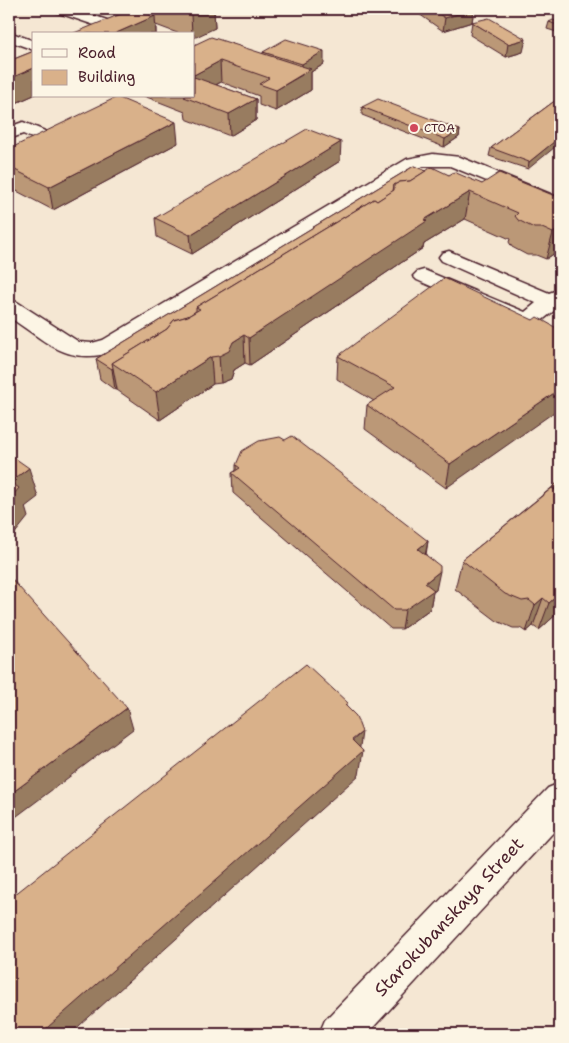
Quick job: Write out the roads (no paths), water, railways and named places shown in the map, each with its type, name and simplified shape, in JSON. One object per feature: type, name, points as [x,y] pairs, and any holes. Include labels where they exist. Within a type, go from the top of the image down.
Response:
[{"type":"street","points":[[61,9],[120,29]]},
{"type":"street","points":[[9,36],[32,45]]},
{"type":"street","points":[[9,134],[24,127],[58,143]]},
{"type":"street","points":[[9,307],[72,348],[84,352],[95,351],[112,345],[413,163],[424,159],[441,158],[454,161],[560,205]]},
{"type":"street","points":[[424,276],[522,320],[531,319],[556,298],[449,257]]},
{"type":"street","name":"Starokubanskaya Street","points":[[339,1034],[560,800]]},
{"type":"place","name":"СТОА","points":[[414,128]]}]
